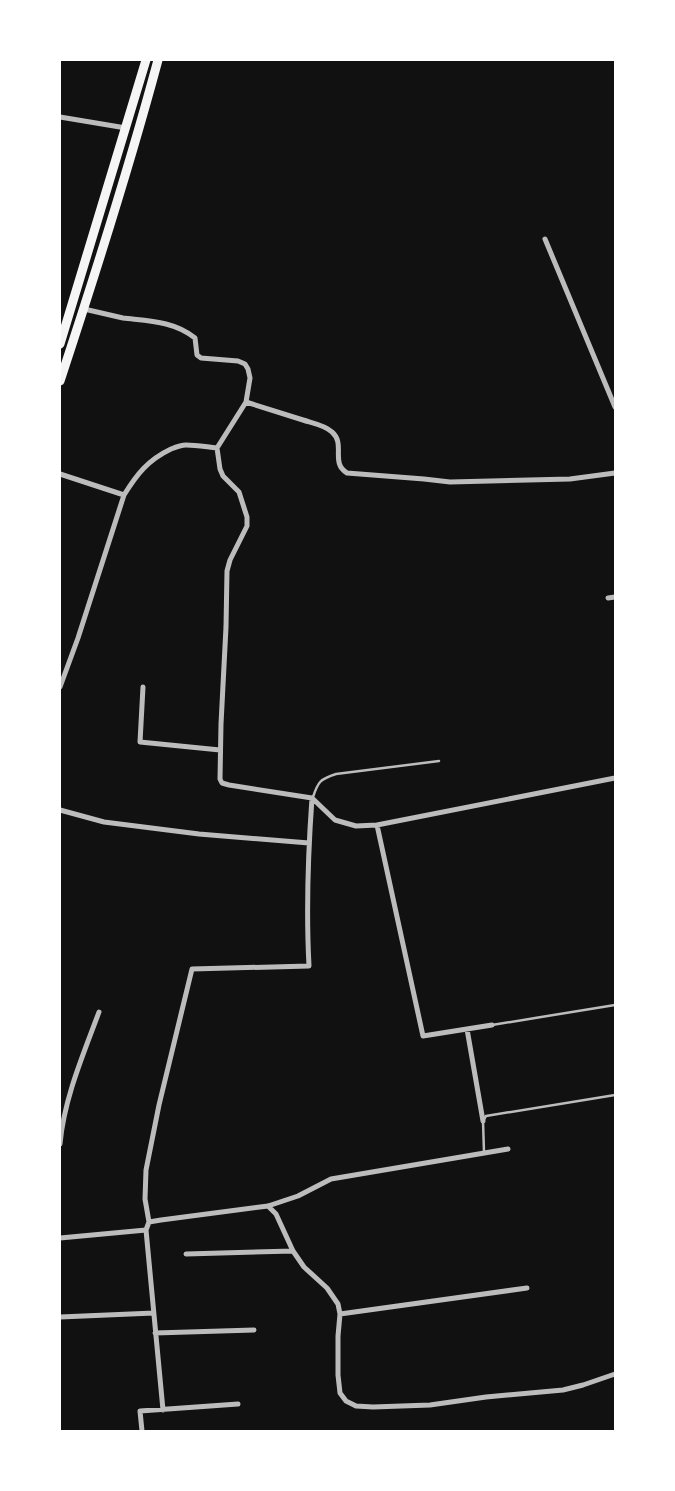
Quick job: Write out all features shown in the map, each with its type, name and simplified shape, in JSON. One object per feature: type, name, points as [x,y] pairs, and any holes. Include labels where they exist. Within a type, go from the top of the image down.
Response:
[{"type":"main road","points":[[60,344],[146,60]]},
{"type":"main road","points":[[60,382],[144,113],[158,60]]},
{"type":"street","points":[[60,117],[126,128]]},
{"type":"street","points":[[545,239],[615,407]]},
{"type":"street","points":[[84,309],[107,315],[168,324],[195,338],[197,355],[201,358],[238,361],[245,364],[248,369],[250,378],[246,402],[217,448],[223,476],[238,492],[247,517],[247,526],[230,560],[227,571],[220,750],[220,780],[222,783],[229,786],[312,798],[335,820],[356,826],[377,825],[615,778]]},
{"type":"street","points":[[246,402],[320,426],[332,432],[339,445],[339,464],[342,470],[356,475],[424,478],[450,482],[570,479],[615,473]]},
{"type":"street","points":[[60,686],[78,638],[124,494],[133,480],[148,463],[176,447],[185,445],[217,448]]},
{"type":"street","points":[[60,474],[124,494]]},
{"type":"street","points":[[608,598],[615,597]]},
{"type":"street","points":[[143,687],[140,742],[220,750]]},
{"type":"street","points":[[163,1410],[146,1230],[150,1222],[146,1199],[146,1170],[159,1105],[192,969],[309,966],[307,927],[312,798]]},
{"type":"street","points":[[60,810],[104,822],[200,834],[309,844]]},
{"type":"street","points":[[377,825],[424,1036],[492,1025]]},
{"type":"street","points":[[60,1144],[68,1104],[79,1066],[99,1012]]},
{"type":"street","points":[[467,1029],[483,1121]]},
{"type":"street","points":[[150,1222],[268,1206],[298,1196],[330,1179],[508,1149]]},
{"type":"street","points":[[268,1206],[276,1214],[304,1267],[327,1288],[338,1304],[340,1314],[338,1336],[340,1393],[346,1401],[356,1406],[430,1405],[563,1390],[615,1374]]},
{"type":"street","points":[[60,1238],[146,1230]]},
{"type":"street","points":[[186,1254],[294,1251]]},
{"type":"street","points":[[340,1314],[527,1288]]},
{"type":"street","points":[[60,1317],[154,1313]]},
{"type":"street","points":[[155,1333],[254,1330]]},
{"type":"street","points":[[142,1431],[140,1411],[238,1404]]},
{"type":"lane","points":[[312,798],[318,783],[326,777],[336,774],[439,761]]},
{"type":"lane","points":[[492,1025],[615,1005]]},
{"type":"lane","points":[[484,1152],[483,1121],[486,1116],[615,1095]]}]
